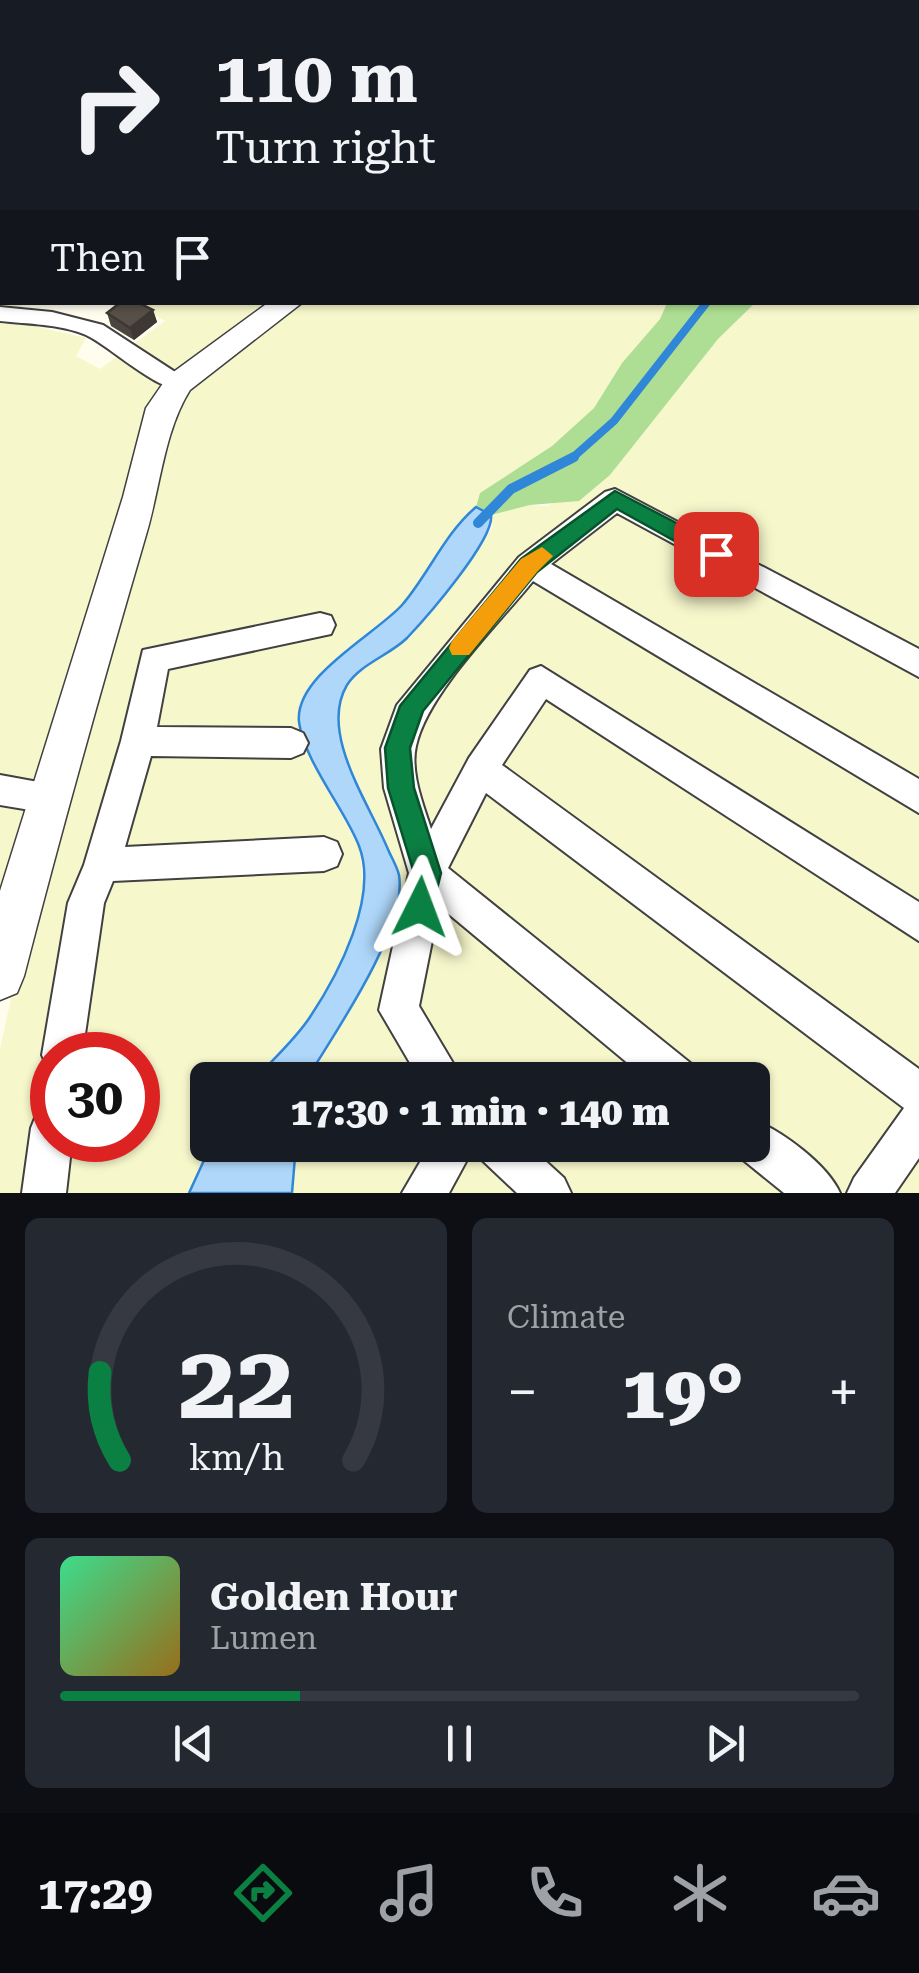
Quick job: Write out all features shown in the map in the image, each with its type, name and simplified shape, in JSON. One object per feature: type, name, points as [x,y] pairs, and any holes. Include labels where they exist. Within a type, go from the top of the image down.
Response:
[{"type":"street","points":[[0,976],[162,408],[179,383],[285,305]]},
{"type":"street","points":[[0,314],[94,330],[179,383]]},
{"type":"street","points":[[658,1062],[428,873],[401,788],[398,748],[413,706],[529,566],[615,499],[919,664]]},
{"type":"street","points":[[529,566],[919,797]]},
{"type":"street","points":[[65,1032],[86,903],[102,864],[138,742],[154,659],[320,625]]},
{"type":"street","points":[[432,1062],[399,1010],[428,873],[481,769],[542,679],[919,924]]},
{"type":"street","points":[[138,742],[291,743]]},
{"type":"street","points":[[481,769],[919,1094]]},
{"type":"street","points":[[0,790],[48,797]]},
{"type":"street","points":[[102,864],[324,854]]},
{"type":"street","points":[[869,1193],[919,1122]]},
{"type":"street","points":[[770,1154],[818,1193]]},
{"type":"street","points":[[44,1193],[48,1162]]},
{"type":"street","points":[[424,1193],[443,1162]]},
{"type":"street","points":[[515,1162],[549,1193]]},
{"type":"green space","points":[[0,305],[22,305],[9,320],[86,338],[76,356],[100,369],[165,321],[137,305],[272,305],[175,375],[0,932]]},
{"type":"green space","points":[[296,305],[666,305],[660,319],[622,363],[594,408],[552,446],[480,493],[476,507],[400,607],[346,649],[305,696],[326,788],[360,848],[364,899],[346,952],[309,1019],[270,1062],[190,1062],[190,1162],[203,1162],[189,1193],[0,1193],[0,1049],[37,879],[166,431],[192,383]]},
{"type":"green space","points":[[666,305],[753,305],[718,339],[610,475],[579,501],[530,505],[491,515],[476,507],[480,493],[552,446],[594,408],[622,363],[660,319]]},
{"type":"green space","points":[[753,305],[919,305],[919,1193],[292,1193],[295,1162],[770,1162],[770,1062],[317,1062],[354,1001],[392,925],[399,876],[338,738],[337,703],[350,679],[406,639],[493,527],[491,515],[530,505],[547,506],[610,475],[718,339]]},
{"type":"water","points":[[476,507],[491,515],[471,559],[407,638],[353,678],[340,704],[342,745],[349,766],[399,875],[399,897],[392,923],[366,980],[317,1062],[271,1062],[321,1000],[352,935],[364,888],[359,846],[302,737],[301,705],[323,672],[402,605]]},
{"type":"water","points":[[203,1162],[295,1162],[292,1193],[189,1193]]},
{"type":"building","points":[[117,305],[143,305],[153,310],[130,328],[107,313]]},
{"type":"waterway","points":[[573,458],[614,421],[705,305]]},
{"type":"waterway","points":[[478,523],[511,489],[573,458]]},
{"type":"slow traffic","points":[[460,648],[529,566],[542,556]]},
{"type":"route","points":[[420,907],[428,873],[401,788],[398,748],[413,706],[529,566],[615,499],[716,554]]}]
